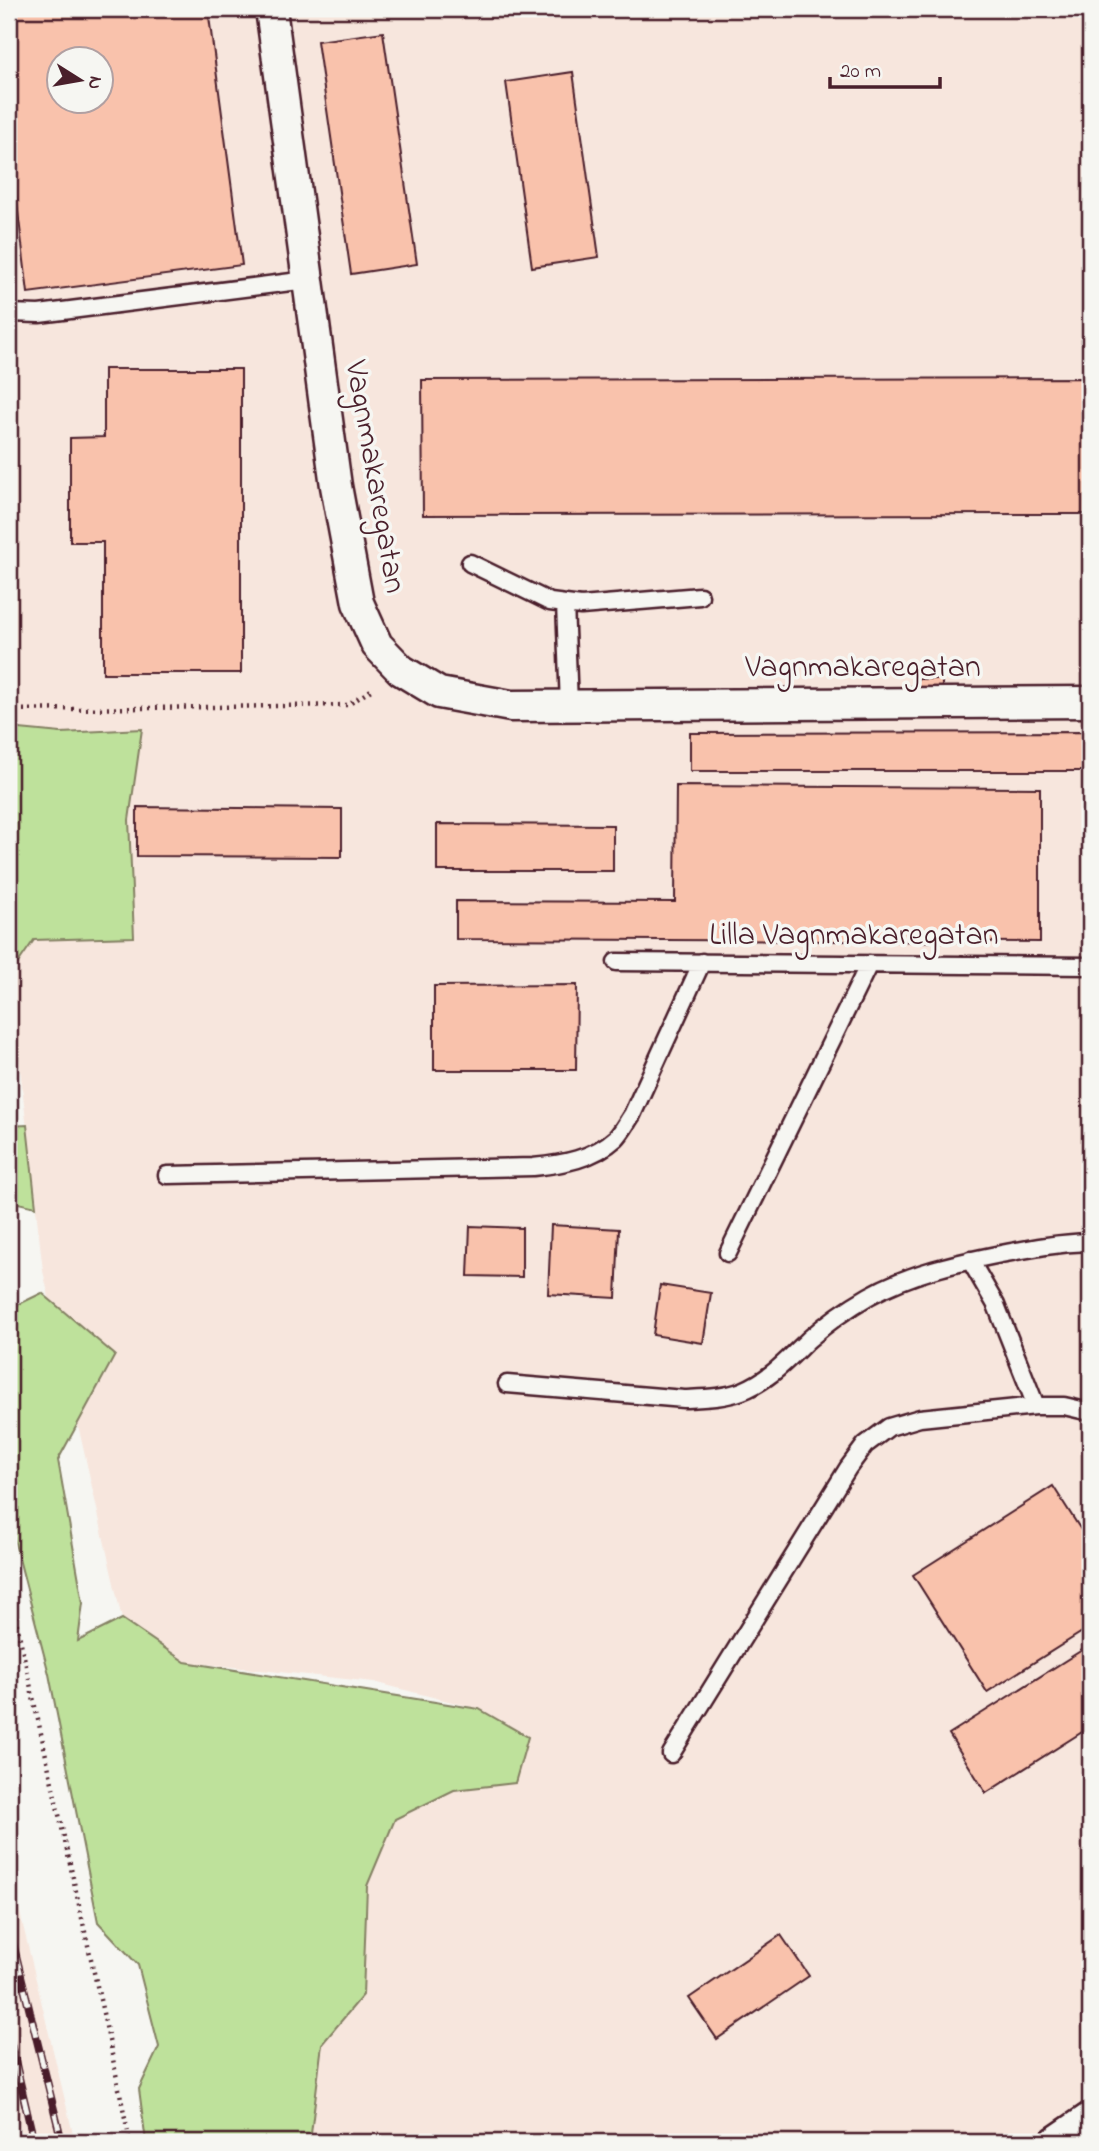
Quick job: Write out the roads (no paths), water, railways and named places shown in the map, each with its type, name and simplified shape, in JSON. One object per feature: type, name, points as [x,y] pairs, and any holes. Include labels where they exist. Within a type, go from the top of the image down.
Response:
[{"type":"street","name":"Vagnmakaregatan","points":[[271,9],[336,486],[358,603],[377,645],[401,670],[439,693],[511,706],[1090,702]]},
{"type":"street","points":[[1055,2142],[1090,2118]]},
{"type":"lane","points":[[9,313],[39,314],[307,280]]},
{"type":"lane","points":[[470,563],[550,603],[581,606],[700,596]]},
{"type":"lane","points":[[565,604],[569,705]]},
{"type":"lane","name":"Lilla Vagnmakaregatan","points":[[616,961],[1090,966]]},
{"type":"lane","points":[[167,1175],[533,1167],[564,1164],[594,1154],[617,1137],[632,1115],[702,962]]},
{"type":"lane","points":[[728,1253],[869,964]]},
{"type":"lane","points":[[507,1384],[684,1399],[713,1398],[740,1392],[760,1383],[787,1362],[809,1339],[841,1313],[901,1279],[970,1260],[1059,1243],[1090,1242]]},
{"type":"lane","points":[[970,1260],[996,1305],[1036,1406]]},
{"type":"lane","points":[[671,1754],[848,1468],[865,1445],[889,1427],[920,1418],[1036,1406],[1064,1406],[1090,1412]]},
{"type":"railway","points":[[9,1927],[62,2142]]},
{"type":"railway","points":[[9,2035],[34,2142]]}]
